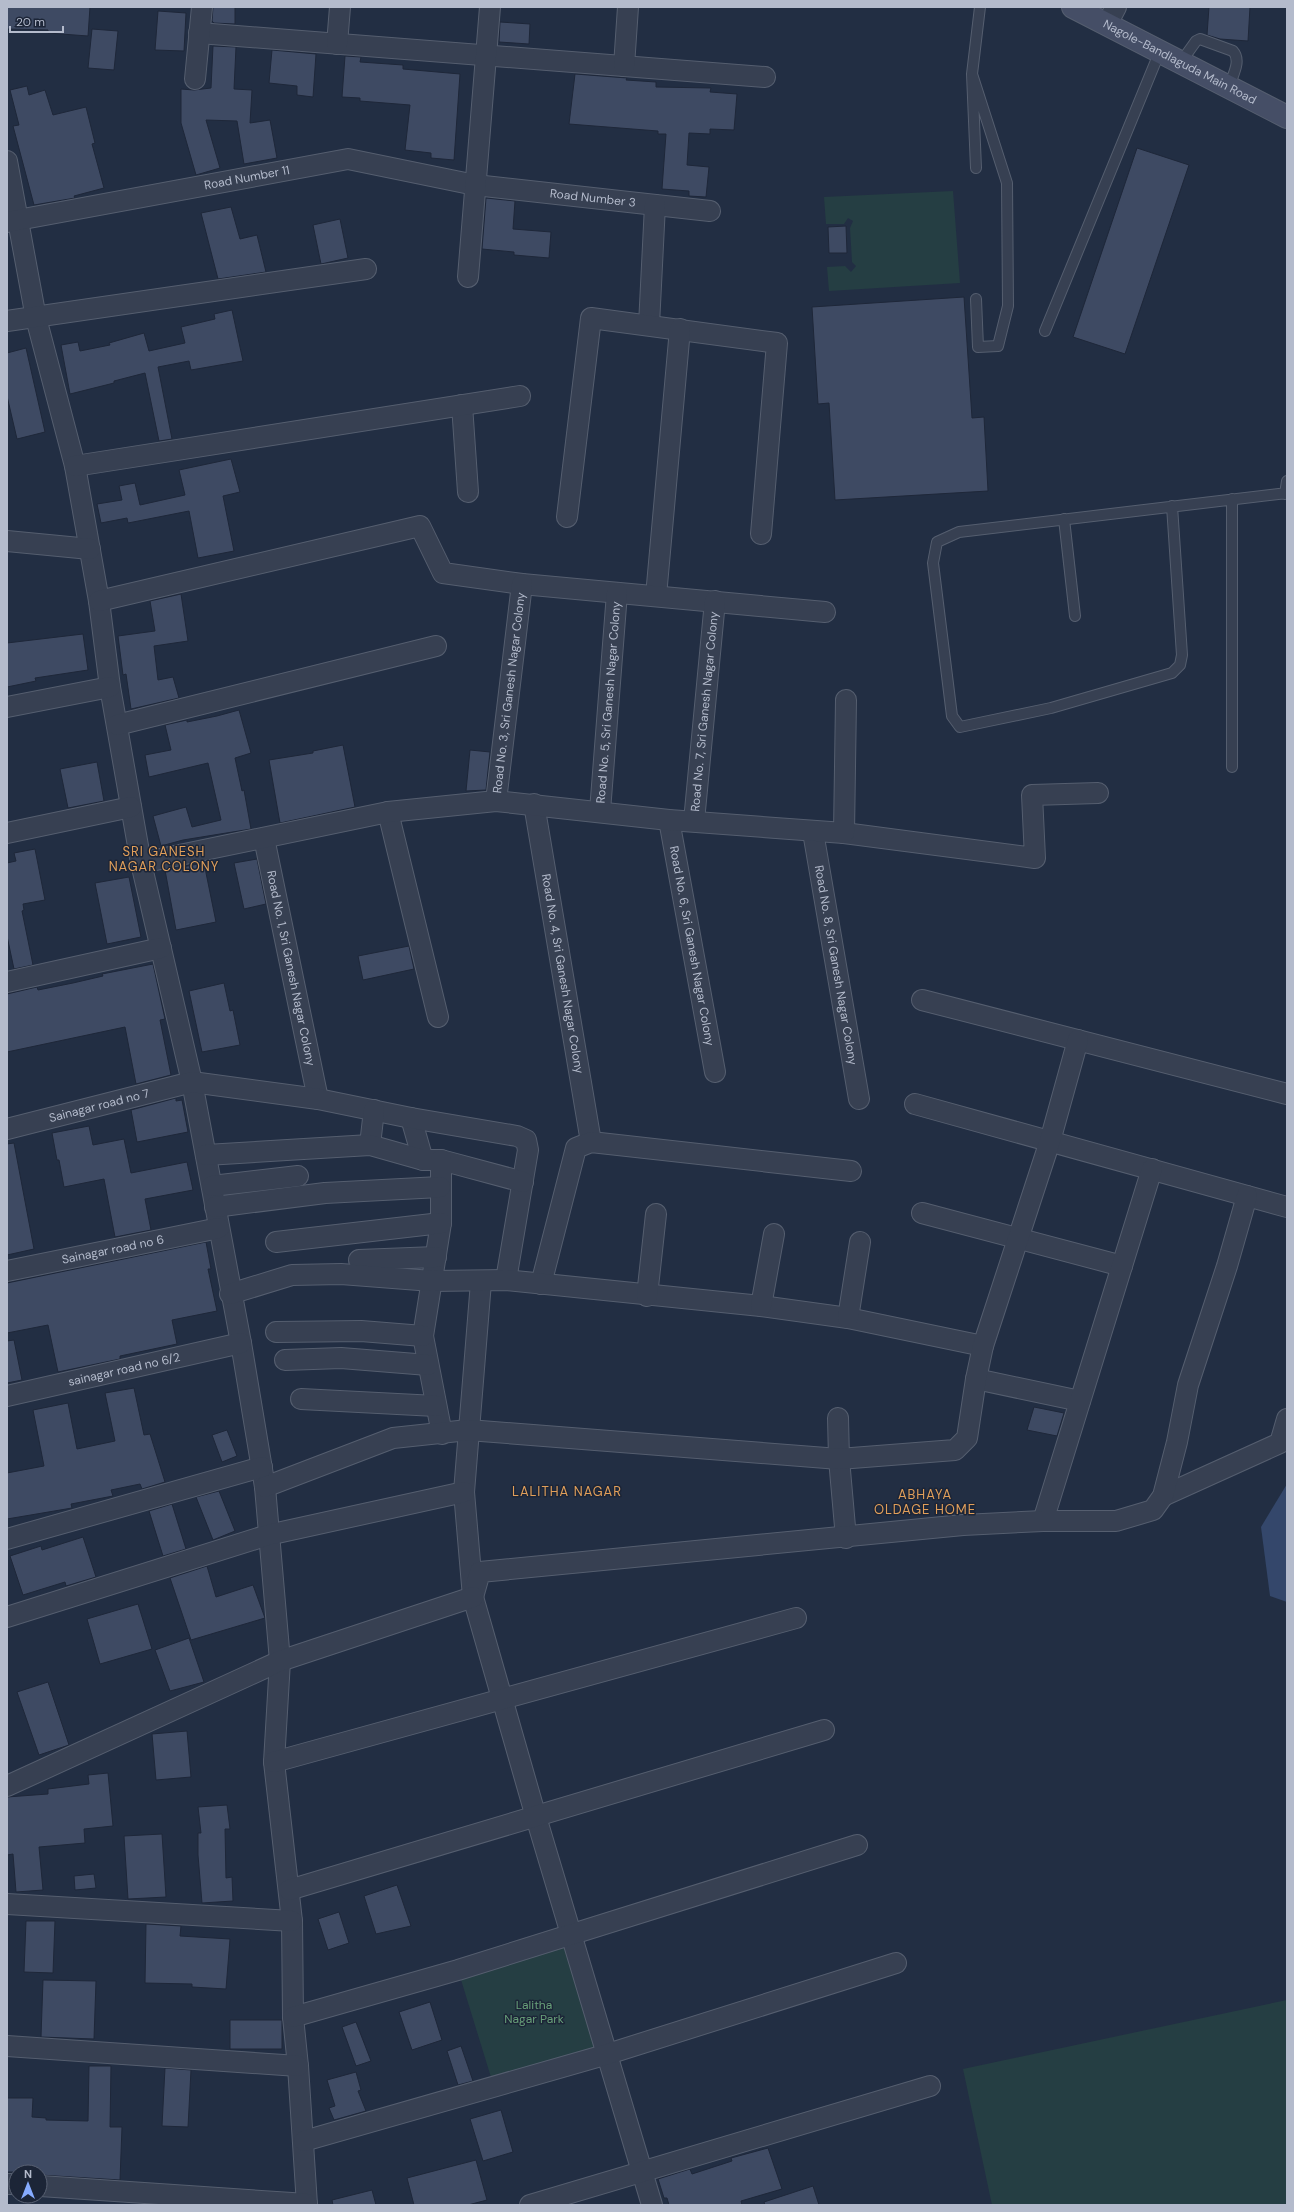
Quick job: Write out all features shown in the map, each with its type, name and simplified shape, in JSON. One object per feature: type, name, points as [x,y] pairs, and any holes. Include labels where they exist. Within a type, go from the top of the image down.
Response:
[{"type":"street","points":[[195,79],[199,33],[197,7]]},
{"type":"street","points":[[337,44],[340,7]]},
{"type":"street","points":[[468,277],[490,7]]},
{"type":"street","points":[[624,66],[628,7]]},
{"type":"street","name":"Nagole-Bandlaguda Main Road","points":[[1073,7],[1112,16],[1160,52],[1287,117]]},
{"type":"street","points":[[199,33],[765,77]]},
{"type":"street","name":"Road Number 11","points":[[12,222],[348,159],[476,185]]},
{"type":"street","points":[[7,161],[12,222],[75,466],[99,601],[110,687],[141,863],[192,1082],[220,1228],[230,1294],[241,1343],[265,1487],[280,1661],[274,1762],[292,1921],[293,2017],[304,2141],[307,2205],[48,2187]]},
{"type":"street","name":"Road Number 3","points":[[476,185],[710,211]]},
{"type":"street","points":[[649,325],[655,205]]},
{"type":"street","points":[[7,321],[366,269]]},
{"type":"street","points":[[567,517],[591,318],[777,343],[761,534]]},
{"type":"street","points":[[656,596],[680,329]]},
{"type":"street","points":[[75,466],[520,396]]},
{"type":"street","points":[[462,405],[468,492]]},
{"type":"street","points":[[99,601],[420,526],[444,573],[522,584],[825,612]]},
{"type":"street","points":[[7,541],[90,549]]},
{"type":"street","name":"Road No. 3, Sri Ganesh Nagar Colony","points":[[496,801],[522,584]]},
{"type":"street","name":"Road No. 5, Sri Ganesh Nagar Colony","points":[[600,811],[617,593]]},
{"type":"street","name":"Road No. 7, Sri Ganesh Nagar Colony","points":[[694,821],[714,601]]},
{"type":"street","points":[[117,725],[436,646]]},
{"type":"street","points":[[7,707],[110,687]]},
{"type":"street","points":[[844,833],[846,700]]},
{"type":"street","points":[[141,863],[388,812],[496,801],[600,811],[669,820],[813,832],[844,833],[1035,858],[1032,795],[1098,793]]},
{"type":"street","name":"Road No. 4, Sri Ganesh Nagar Colony","points":[[534,804],[592,1142]]},
{"type":"street","points":[[7,833],[131,807]]},
{"type":"street","points":[[388,812],[438,1017]]},
{"type":"street","name":"Road No. 6, Sri Ganesh Nagar Colony","points":[[669,820],[715,1072]]},
{"type":"street","name":"Road No. 8, Sri Ganesh Nagar Colony","points":[[813,832],[859,1099]]},
{"type":"street","name":"Road No. 1, Sri Ganesh Nagar Colony","points":[[264,838],[318,1099]]},
{"type":"street","points":[[7,982],[161,948]]},
{"type":"street","points":[[922,1000],[1287,1094]]},
{"type":"street","points":[[265,1487],[393,1438],[442,1434],[468,1430],[839,1459],[955,1450],[967,1438],[976,1379],[983,1346],[1050,1141],[1078,1040]]},
{"type":"street","points":[[192,1082],[318,1099],[411,1118],[517,1136],[526,1140],[528,1150],[506,1280]]},
{"type":"street","name":"Sainagar road no 7","points":[[7,1129],[192,1082]]},
{"type":"street","points":[[915,1104],[1287,1207]]},
{"type":"street","points":[[370,1145],[374,1110]]},
{"type":"street","points":[[411,1118],[432,1160],[440,1187],[441,1223],[423,1336],[442,1434]]},
{"type":"street","points":[[541,1284],[576,1148],[592,1142],[851,1171]]},
{"type":"street","points":[[206,1155],[370,1145],[523,1182]]},
{"type":"street","points":[[1043,1521],[1152,1169]]},
{"type":"street","points":[[212,1186],[298,1176]]},
{"type":"street","points":[[216,1207],[325,1193],[440,1187]]},
{"type":"street","points":[[473,1597],[480,1572],[846,1538],[964,1525],[1043,1521],[1116,1521],[1153,1510],[1162,1496],[1177,1442],[1188,1385],[1227,1266],[1247,1196]]},
{"type":"street","points":[[922,1212],[1122,1266]]},
{"type":"street","points":[[647,1296],[656,1214]]},
{"type":"street","points":[[276,1242],[441,1223]]},
{"type":"street","name":"Sainagar road no 6","points":[[7,1271],[220,1228]]},
{"type":"street","points":[[761,1306],[774,1234]]},
{"type":"street","points":[[848,1318],[860,1242]]},
{"type":"street","points":[[359,1260],[436,1257]]},
{"type":"street","points":[[230,1294],[292,1275],[341,1274],[432,1281],[482,1282],[506,1280],[647,1296],[761,1306],[848,1318],[983,1346]]},
{"type":"street","points":[[482,1282],[468,1430],[464,1492],[473,1597],[536,1817],[652,2205]]},
{"type":"street","points":[[276,1332],[361,1331],[423,1336]]},
{"type":"street","name":"sainagar road no 6/2","points":[[7,1396],[241,1343]]},
{"type":"street","points":[[285,1360],[341,1358],[428,1366]]},
{"type":"street","points":[[976,1379],[1080,1401]]},
{"type":"street","points":[[301,1399],[436,1406]]},
{"type":"street","points":[[838,1418],[839,1459],[846,1538]]},
{"type":"street","points":[[1162,1496],[1280,1443],[1287,1419]]},
{"type":"street","points":[[7,1539],[262,1467]]},
{"type":"street","points":[[7,1617],[268,1535],[464,1492]]},
{"type":"street","points":[[7,1786],[280,1661],[473,1597]]},
{"type":"street","points":[[274,1762],[796,1618]]},
{"type":"street","points":[[289,1890],[824,1730]]},
{"type":"street","points":[[293,2017],[458,1970],[857,1845]]},
{"type":"street","points":[[7,1904],[292,1921]]},
{"type":"street","points":[[304,2141],[608,2054],[896,1963]]},
{"type":"street","points":[[7,2046],[298,2066]]},
{"type":"street","points":[[530,2205],[930,2086]]},
{"type":"lane","points":[[976,168],[972,74],[980,7]]},
{"type":"lane","points":[[1181,62],[1196,41],[1200,39],[1233,52],[1237,61],[1229,87]]},
{"type":"lane","points":[[1045,331],[1160,52]]},
{"type":"lane","points":[[972,74],[1007,183],[1008,306],[998,346],[978,347],[976,299]]},
{"type":"lane","points":[[1172,506],[1182,655],[1180,665],[1172,673],[1051,708],[960,727],[952,716],[951,708],[933,563],[937,542],[959,532],[1172,506],[1286,493],[1287,481]]},
{"type":"lane","points":[[1232,499],[1232,767]]},
{"type":"lane","points":[[1064,519],[1076,616]]},
{"type":"green space","points":[[953,191],[960,283],[829,291],[827,267],[845,266],[851,272],[856,266],[852,262],[850,228],[853,221],[848,218],[844,224],[826,224],[824,197]]},
{"type":"green space","name":"Lalitha Nagar Park","points":[[572,1934],[608,2054],[494,2087],[458,1970]]},
{"type":"green space","points":[[1287,2000],[1287,2205],[992,2205],[963,2069]]},
{"type":"water","points":[[1287,1484],[1287,1602],[1270,1596],[1261,1527]]},
{"type":"building","points":[[7,7],[90,7],[88,36],[48,33],[48,30],[7,29]]},
{"type":"building","points":[[213,7],[235,7],[235,24],[214,23],[212,21]]},
{"type":"building","points":[[1209,7],[1250,7],[1248,41],[1220,39],[1207,35]]},
{"type":"building","points":[[158,11],[186,13],[184,51],[155,50]]},
{"type":"building","points":[[500,22],[530,24],[529,44],[499,42]]},
{"type":"building","points":[[92,29],[118,31],[114,70],[88,68]]},
{"type":"building","points":[[213,46],[236,47],[234,89],[252,90],[250,123],[270,120],[277,158],[244,164],[237,121],[206,120],[220,168],[196,175],[181,123],[181,89],[194,90],[211,88]]},
{"type":"building","points":[[272,50],[316,54],[313,97],[297,95],[297,86],[269,83]]},
{"type":"building","points":[[345,56],[361,57],[360,62],[403,65],[403,69],[460,74],[454,160],[431,158],[431,153],[405,150],[410,105],[360,101],[360,98],[342,97]]},
{"type":"building","points":[[575,74],[656,82],[656,87],[711,88],[710,92],[737,94],[734,130],[710,129],[710,134],[689,133],[687,165],[709,167],[706,197],[689,196],[689,191],[662,189],[666,134],[658,134],[658,131],[569,124]]},
{"type":"building","points":[[27,86],[29,95],[45,90],[53,115],[86,107],[95,143],[92,144],[104,188],[74,196],[75,198],[34,205],[13,126],[19,125],[10,90]]},
{"type":"building","points":[[1137,148],[1189,165],[1125,354],[1073,337]]},
{"type":"building","points":[[486,198],[515,201],[513,229],[551,232],[549,258],[514,255],[514,252],[482,249]]},
{"type":"building","points":[[231,207],[240,239],[257,235],[266,272],[218,279],[201,213]]},
{"type":"building","points":[[340,219],[348,258],[321,264],[313,225]]},
{"type":"building","points":[[846,226],[847,253],[829,253],[828,227]]},
{"type":"building","points":[[964,297],[972,418],[984,417],[988,491],[835,500],[829,403],[818,404],[812,307]]},
{"type":"building","points":[[232,310],[243,361],[191,370],[189,361],[158,367],[172,439],[159,441],[145,373],[114,381],[114,383],[70,394],[61,345],[78,342],[80,351],[110,345],[109,343],[144,333],[149,351],[185,343],[181,327],[215,319],[214,314]]},
{"type":"building","points":[[26,348],[45,432],[17,439],[7,396],[7,353]]},
{"type":"building","points":[[231,459],[240,492],[223,496],[234,551],[198,558],[189,511],[128,523],[127,518],[101,523],[97,504],[122,500],[119,486],[135,483],[140,505],[185,495],[179,470]]},
{"type":"building","points":[[181,594],[188,641],[154,646],[158,680],[173,677],[179,698],[131,709],[126,674],[123,675],[118,636],[155,631],[150,601]]},
{"type":"building","points":[[83,634],[88,670],[35,678],[36,681],[7,687],[7,643]]},
{"type":"building","points":[[239,710],[251,753],[235,758],[242,791],[244,790],[251,829],[183,840],[161,846],[153,816],[186,807],[192,827],[221,820],[208,763],[149,777],[145,755],[171,750],[165,725],[217,716]]},
{"type":"building","points":[[343,745],[355,807],[280,823],[269,760],[313,753],[313,751]]},
{"type":"building","points":[[470,750],[490,752],[486,790],[466,791]]},
{"type":"building","points":[[97,762],[104,801],[68,808],[60,769]]},
{"type":"building","points":[[35,849],[45,900],[23,904],[24,910],[22,911],[33,965],[14,969],[7,936],[7,863],[16,861],[14,853]]},
{"type":"building","points":[[257,859],[266,904],[244,909],[234,863]]},
{"type":"building","points":[[204,863],[216,922],[176,930],[165,870]]},
{"type":"building","points":[[129,877],[141,937],[107,944],[95,883]]},
{"type":"building","points":[[409,946],[414,969],[363,980],[358,956]]},
{"type":"building","points":[[153,964],[165,1019],[160,1020],[171,1075],[136,1084],[125,1027],[7,1052],[7,994],[37,987],[38,990],[73,983],[103,976],[102,974]]},
{"type":"building","points":[[224,983],[230,1011],[233,1010],[240,1045],[202,1052],[189,991]]},
{"type":"building","points":[[176,1098],[176,1101],[182,1100],[188,1132],[137,1142],[131,1110]]},
{"type":"building","points":[[89,1126],[93,1145],[124,1139],[131,1173],[187,1162],[193,1190],[145,1199],[151,1230],[115,1237],[104,1179],[64,1187],[59,1160],[57,1160],[52,1133]]},
{"type":"building","points":[[14,1143],[34,1249],[7,1255],[7,1144]]},
{"type":"building","points":[[206,1242],[211,1269],[208,1269],[217,1311],[172,1320],[177,1344],[120,1356],[120,1359],[58,1372],[48,1325],[7,1333],[7,1283]]},
{"type":"building","points":[[14,1340],[22,1380],[7,1383],[7,1341]]},
{"type":"building","points":[[134,1388],[144,1435],[150,1434],[165,1482],[142,1489],[140,1484],[111,1490],[113,1496],[71,1504],[72,1508],[7,1519],[7,1473],[44,1466],[33,1410],[68,1403],[77,1449],[115,1441],[105,1393]]},
{"type":"building","points":[[1034,1407],[1064,1413],[1057,1436],[1027,1430]]},
{"type":"building","points":[[227,1430],[237,1456],[222,1462],[212,1435]]},
{"type":"building","points":[[219,1491],[235,1531],[213,1540],[196,1497]]},
{"type":"building","points":[[172,1504],[186,1549],[163,1556],[149,1511]]},
{"type":"building","points":[[83,1537],[96,1577],[66,1586],[65,1582],[23,1595],[10,1556],[41,1546],[42,1550]]},
{"type":"building","points":[[207,1566],[216,1597],[253,1585],[265,1618],[191,1640],[170,1578]]},
{"type":"building","points":[[138,1604],[152,1649],[100,1664],[87,1619]]},
{"type":"building","points":[[189,1638],[204,1682],[170,1691],[155,1650]]},
{"type":"building","points":[[48,1682],[69,1745],[39,1755],[17,1692]]},
{"type":"building","points":[[187,1731],[191,1777],[156,1780],[152,1734]]},
{"type":"building","points":[[108,1773],[113,1826],[84,1829],[85,1843],[39,1847],[43,1890],[16,1892],[13,1854],[7,1855],[7,1797],[48,1794],[48,1789],[89,1784],[88,1775]]},
{"type":"building","points":[[227,1805],[230,1829],[225,1829],[226,1878],[232,1877],[233,1901],[202,1903],[198,1855],[198,1833],[201,1833],[198,1807]]},
{"type":"building","points":[[162,1834],[166,1897],[128,1899],[124,1836]]},
{"type":"building","points":[[94,1874],[96,1888],[75,1890],[74,1876]]},
{"type":"building","points":[[397,1885],[411,1926],[376,1934],[364,1896]]},
{"type":"building","points":[[339,1912],[349,1943],[328,1950],[318,1919]]},
{"type":"building","points":[[26,1921],[55,1921],[53,1973],[24,1972]]},
{"type":"building","points":[[146,1924],[181,1926],[180,1936],[230,1939],[226,1989],[192,1987],[192,1984],[145,1983]]},
{"type":"building","points":[[43,1980],[96,1981],[94,2039],[41,2037]]},
{"type":"building","points":[[430,2002],[442,2040],[412,2050],[399,2012]]},
{"type":"building","points":[[230,2020],[282,2020],[282,2049],[230,2049]]},
{"type":"building","points":[[356,2022],[371,2061],[356,2066],[342,2027]]},
{"type":"building","points":[[461,2046],[473,2081],[458,2085],[447,2051]]},
{"type":"building","points":[[89,2066],[111,2066],[110,2127],[122,2127],[120,2180],[48,2176],[48,2164],[8,2164],[7,2172],[7,2098],[33,2098],[32,2117],[46,2118],[46,2120],[88,2121]]},
{"type":"building","points":[[165,2068],[191,2070],[188,2127],[162,2126]]},
{"type":"building","points":[[356,2072],[361,2090],[358,2091],[366,2111],[334,2120],[329,2108],[335,2106],[327,2080]]},
{"type":"building","points":[[501,2110],[513,2152],[483,2161],[470,2119]]},
{"type":"building","points":[[768,2148],[782,2189],[741,2201],[742,2205],[669,2205],[667,2198],[664,2198],[658,2179],[690,2169],[692,2174],[732,2161],[731,2158]]},
{"type":"building","points":[[476,2160],[487,2200],[468,2205],[414,2205],[407,2178]]},
{"type":"building","points":[[813,2186],[819,2205],[765,2205],[764,2202]]},
{"type":"building","points":[[372,2190],[376,2205],[333,2205],[332,2200]]},
{"type":"district","name":"SRI GANESH NAGAR COLONY","points":[[164,858]]},
{"type":"district","name":"LALITHA NAGAR","points":[[567,1491]]},
{"type":"district","name":"ABHAYA OLDAGE HOME","points":[[925,1502]]}]
